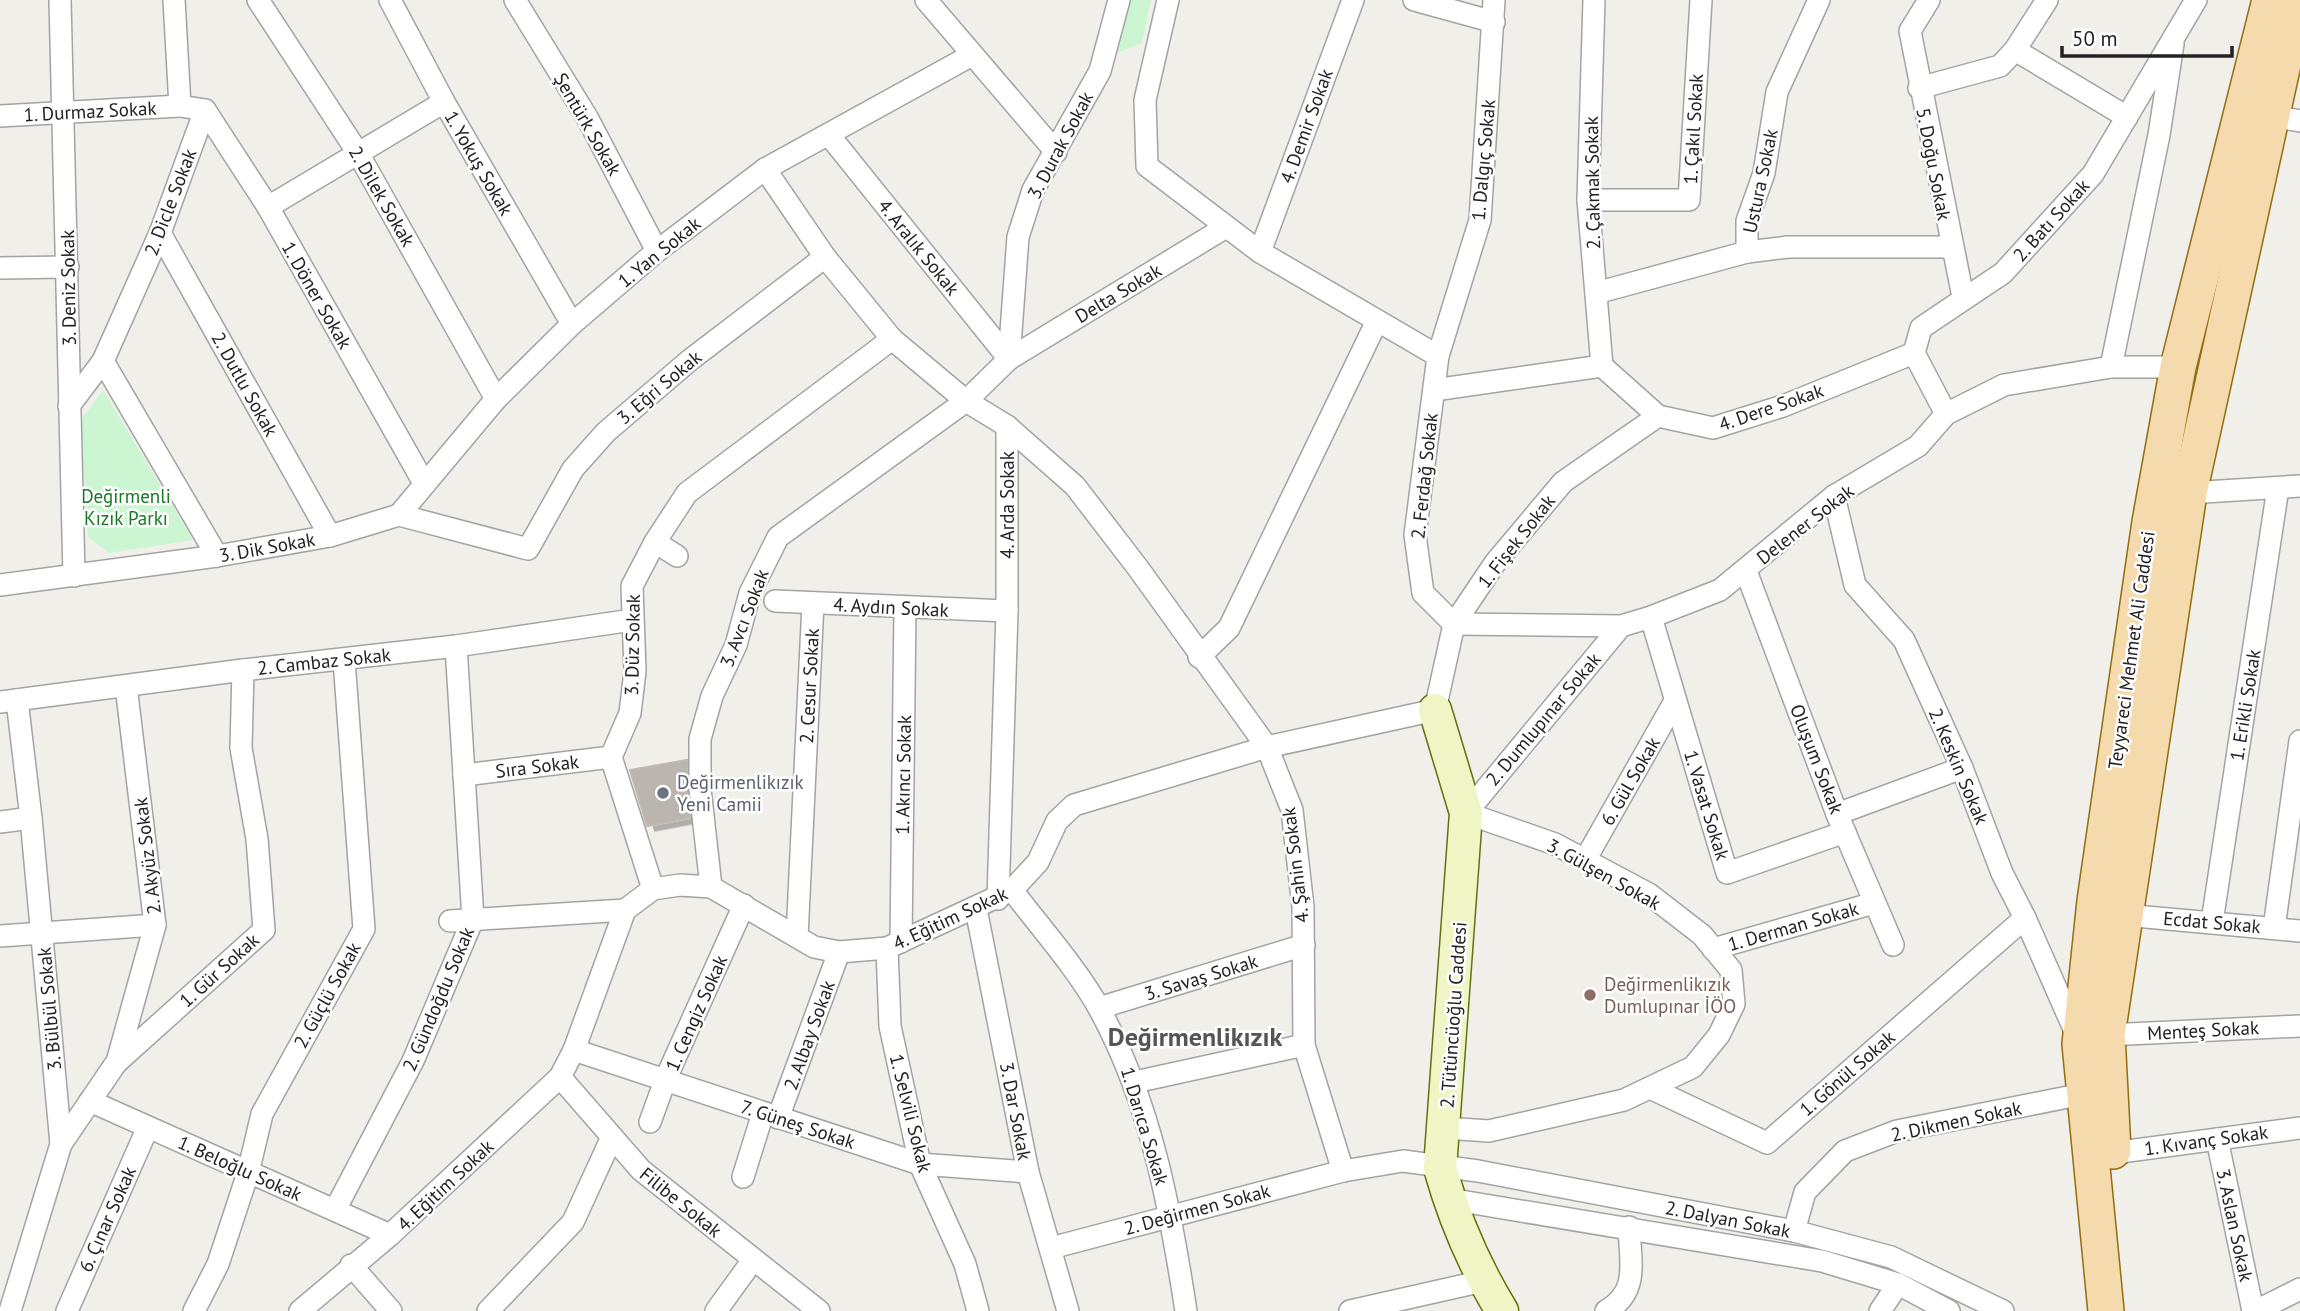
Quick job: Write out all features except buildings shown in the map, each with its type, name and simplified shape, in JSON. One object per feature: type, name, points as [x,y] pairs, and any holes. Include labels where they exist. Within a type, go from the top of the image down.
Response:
[{"type":"main road","name":"Teyyareci Mehmet Ali Caddesi","points":[[2130,1311],[2113,1153],[2093,1039],[2095,901],[2150,522],[2178,367],[2270,0]]},
{"type":"main road","name":"Teyyareci Mehmet Ali Caddesi","points":[[2106,1311],[2083,1094],[2093,1039],[2124,915],[2189,493],[2286,118],[2297,0]]},
{"type":"street","name":"3. Deniz Sokak","points":[[60,0],[74,576]]},
{"type":"street","points":[[174,0],[180,106],[205,110]]},
{"type":"street","name":"2. Dilek Sokak","points":[[258,0],[358,153],[496,399]]},
{"type":"street","name":"1. Yokuş Sokak","points":[[390,0],[444,102],[572,324]]},
{"type":"street","name":"Şentürk Sokak","points":[[515,0],[588,119],[657,251]]},
{"type":"street","points":[[926,0],[1056,152]]},
{"type":"street","name":"3. Durak Sokak","points":[[1009,359],[1018,237],[1033,190],[1100,71],[1119,0]]},
{"type":"street","points":[[1168,0],[1145,100],[1147,166],[1260,252],[1376,323],[1438,356]]},
{"type":"street","name":"4. Demir Sokak","points":[[1260,252],[1353,0]]},
{"type":"street","points":[[1414,0],[1494,22]]},
{"type":"street","name":"1. Dalgıç Sokak","points":[[1438,356],[1480,220],[1494,0]]},
{"type":"street","name":"2. Çakmak Sokak","points":[[1594,0],[1588,200],[1602,366]]},
{"type":"street","name":"1. Çakıl Sokak","points":[[1588,200],[1689,200],[1701,0]]},
{"type":"street","name":"Ustura Sokak","points":[[1819,0],[1777,92],[1764,173],[1748,220],[1747,252],[1788,247],[1951,247]]},
{"type":"street","name":"5. Doğu Sokak","points":[[1929,0],[1910,31],[1919,88],[1963,297]]},
{"type":"street","points":[[1919,88],[2000,66],[2015,50],[2047,0]]},
{"type":"street","name":"2. Batı Sokak","points":[[1914,354],[1921,328],[1963,297],[2003,273],[2092,174],[2196,0]]},
{"type":"street","points":[[2111,367],[2159,135],[2174,35]]},
{"type":"street","points":[[2015,50],[2127,117]]},
{"type":"street","name":"1. Yan Sokak","points":[[399,515],[496,399],[572,324],[657,251],[765,169],[972,55]]},
{"type":"street","points":[[268,207],[444,102]]},
{"type":"street","name":"1. Durmaz Sokak","points":[[0,116],[180,106]]},
{"type":"street","name":"1. Döner Sokak","points":[[205,110],[268,207],[424,482]]},
{"type":"street","name":"2. Dicle Sokak","points":[[69,406],[103,361],[160,233],[205,110]]},
{"type":"street","name":"4. Aralık Sokak","points":[[829,135],[1009,359]]},
{"type":"street","name":"4. Arda Sokak","points":[[765,169],[825,257],[892,339],[966,401],[1007,426],[1005,895]]},
{"type":"street","name":"Delta Sokak","points":[[1009,359],[1226,227]]},
{"type":"street","name":"2. Dutlu Sokak","points":[[160,233],[330,536]]},
{"type":"street","points":[[1596,293],[1747,252]]},
{"type":"street","name":"3. Eğri Sokak","points":[[399,515],[528,549],[573,469],[606,432],[690,360],[825,257]]},
{"type":"street","points":[[0,268],[68,267]]},
{"type":"street","points":[[1199,657],[1229,628],[1376,323]]},
{"type":"street","name":"3. Düz Sokak","points":[[611,757],[630,713],[635,671],[632,586],[654,542],[687,493],[892,339]]},
{"type":"street","points":[[1914,354],[1946,414]]},
{"type":"street","name":"4. Dere Sokak","points":[[1602,366],[1658,416],[1713,428],[1783,406],[1914,354]]},
{"type":"street","name":"2. Ferdağ Sokak","points":[[1438,356],[1415,535],[1423,593],[1454,624]]},
{"type":"street","points":[[966,401],[1009,359]]},
{"type":"street","points":[[103,361],[217,556]]},
{"type":"street","points":[[1434,390],[1602,366]]},
{"type":"street","name":"Delener Sokak","points":[[1454,624],[1621,625],[1651,617],[1720,590],[1834,496],[1918,446],[1946,414],[2004,385],[2111,367],[2178,367]]},
{"type":"street","name":"3. Avcı Sokak","points":[[711,887],[700,789],[700,739],[712,696],[736,645],[750,593],[778,537],[966,401]]},
{"type":"street","name":"1. Fişek Sokak","points":[[1435,710],[1454,624],[1495,563],[1563,482],[1658,416]]},
{"type":"street","name":"4. Şahin Sokak","points":[[1007,426],[1075,486],[1138,568],[1199,657],[1267,747],[1292,810],[1303,906],[1304,1045],[1343,1171]]},
{"type":"street","points":[[2189,493],[2300,486]]},
{"type":"street","name":"1. Erikli Sokak","points":[[2212,922],[2278,488]]},
{"type":"street","name":"2. Keskin Sokak","points":[[1834,496],[1855,584],[1904,640],[1962,768],[2001,873],[2093,1039]]},
{"type":"street","name":"3. Dik Sokak","points":[[0,585],[217,556],[330,536],[399,515]]},
{"type":"street","points":[[654,542],[677,556]]},
{"type":"street","name":"Oluşum Sokak","points":[[1745,571],[1841,823],[1893,945]]},
{"type":"street","name":"4. Aydın Sokak","points":[[775,601],[1007,611]]},
{"type":"street","name":"2. Cesur Sokak","points":[[797,937],[813,603]]},
{"type":"street","name":"1. Akıncı Sokak","points":[[894,945],[905,608]]},
{"type":"street","name":"1. Vasat Sokak","points":[[1651,617],[1727,873],[1962,768]]},
{"type":"street","name":"2. Cambaz Sokak","points":[[8,701],[243,670],[456,646],[632,620]]},
{"type":"street","name":"2. Dumlupınar Sokak","points":[[1466,813],[1621,625]]},
{"type":"street","name":"2. Gündoğdu Sokak","points":[[335,1210],[413,1061],[473,919],[456,646]]},
{"type":"street","name":"2. Güçlü Sokak","points":[[194,1311],[218,1265],[248,1173],[262,1114],[355,929],[344,660]]},
{"type":"street","name":"1. Gür Sokak","points":[[61,1144],[117,1063],[264,930],[257,839],[241,748],[243,670]]},
{"type":"street","name":"2. Akyüz Sokak","points":[[117,1063],[155,925],[126,686]]},
{"type":"street","name":"3. Bülbül Sokak","points":[[8,701],[31,818],[61,1144],[10,1311]]},
{"type":"street","name":"6. Gül Sokak","points":[[1585,860],[1675,701]]},
{"type":"street","name":"4. Eğitim Sokak","points":[[653,889],[680,885],[711,887],[814,947],[839,952],[894,945],[1005,895],[1038,862],[1057,821],[1074,805],[1267,747],[1435,710]]},
{"type":"street","name":"2. Tütüncüoğlu Caddesi","points":[[1435,710],[1466,813],[1440,1168],[1449,1199],[1483,1281],[1502,1311]]},
{"type":"street","points":[[2274,928],[2300,741]]},
{"type":"street","points":[[450,921],[625,910],[653,889],[611,757]]},
{"type":"street","name":"Sıra Sokak","points":[[464,775],[611,757]]},
{"type":"street","name":"3. Gülşen Sokak","points":[[1445,1128],[1489,1131],[1624,1100],[1693,1067],[1719,1035],[1734,1004],[1731,970],[1702,935],[1649,894],[1555,844],[1466,813]]},
{"type":"street","points":[[0,822],[31,818]]},
{"type":"street","name":"1. Darıca Sokak","points":[[1005,895],[1099,1008],[1135,1082],[1171,1214],[1186,1311]]},
{"type":"street","name":"1. Derman Sokak","points":[[1713,949],[1874,903]]},
{"type":"street","name":"1. Cengiz Sokak","points":[[650,1122],[666,1078],[744,905]]},
{"type":"street","name":"3. Dar Sokak","points":[[976,909],[1028,1172],[1068,1311]]},
{"type":"street","name":"4. Eğitim Sokak","points":[[300,1311],[351,1265],[390,1235],[560,1077],[574,1050],[625,910]]},
{"type":"street","name":"Ecdat Sokak","points":[[2124,915],[2300,931]]},
{"type":"street","name":"1. Gönül Sokak","points":[[1650,1088],[1767,1143],[2025,918]]},
{"type":"street","points":[[0,936],[155,925]]},
{"type":"street","name":"1. Selvili Sokak","points":[[894,945],[890,1026],[920,1164],[965,1264],[978,1311]]},
{"type":"street","name":"3. Savaş Sokak","points":[[1099,1008],[1304,945]]},
{"type":"street","name":"2. Albay Sokak","points":[[743,1177],[839,952]]},
{"type":"street","name":"Menteş Sokak","points":[[2093,1039],[2300,1026]]},
{"type":"street","points":[[1135,1082],[1304,1045]]},
{"type":"street","name":"7. Güneş Sokak","points":[[574,1050],[666,1078],[770,1116],[920,1164],[1028,1172]]},
{"type":"street","name":"Filibe Sokak","points":[[560,1077],[641,1170],[818,1311]]},
{"type":"street","name":"2. Dikmen Sokak","points":[[1794,1231],[1805,1192],[1844,1151],[1897,1131],[2083,1094]]},
{"type":"street","name":"1. Beloğlu Sokak","points":[[90,1101],[390,1235]]},
{"type":"street","name":"6. Çınar Sokak","points":[[67,1311],[148,1127]]},
{"type":"street","name":"1. Kıvanç Sokak","points":[[2113,1153],[2300,1128]]},
{"type":"street","points":[[500,1307],[573,1222],[612,1137]]},
{"type":"street","name":"3. Aslan Sokak","points":[[2217,1139],[2254,1311]]},
{"type":"street","points":[[1343,1171],[1403,1161],[1440,1168]]},
{"type":"street","name":"2. Dalyan Sokak","points":[[1440,1168],[1478,1171],[1794,1231],[1891,1257],[2003,1311]]},
{"type":"street","name":"2. Değirmen Sokak","points":[[1051,1248],[1171,1214],[1343,1171]]},
{"type":"street","name":"2. Dalyan Sokak","points":[[1449,1199],[1822,1261],[1898,1284],[1949,1311]]},
{"type":"street","points":[[1605,1311],[1626,1295],[1631,1281],[1629,1227]]},
{"type":"street","points":[[716,1311],[753,1260]]},
{"type":"street","points":[[351,1265],[391,1311]]},
{"type":"street","points":[[1350,1311],[1483,1281]]},
{"type":"street","points":[[1880,1311],[1898,1284]]},
{"type":"street","points":[[2254,1311],[2300,1289]]},
{"type":"green space","points":[[1126,0],[1151,0],[1142,43],[1112,55]]},
{"type":"green space","name":"Değirmenli Kızık Parkı","points":[[103,390],[193,540],[109,553],[88,537],[81,420]]},
{"type":"place","name":"Değirmenlikızık Yeni Camii","points":[[663,793]]},
{"type":"place","name":"Değirmenlikızık Dumlupınar İÖO","points":[[1590,995]]},
{"type":"district","name":"Değirmenlikızık","points":[[1195,1036]]}]
